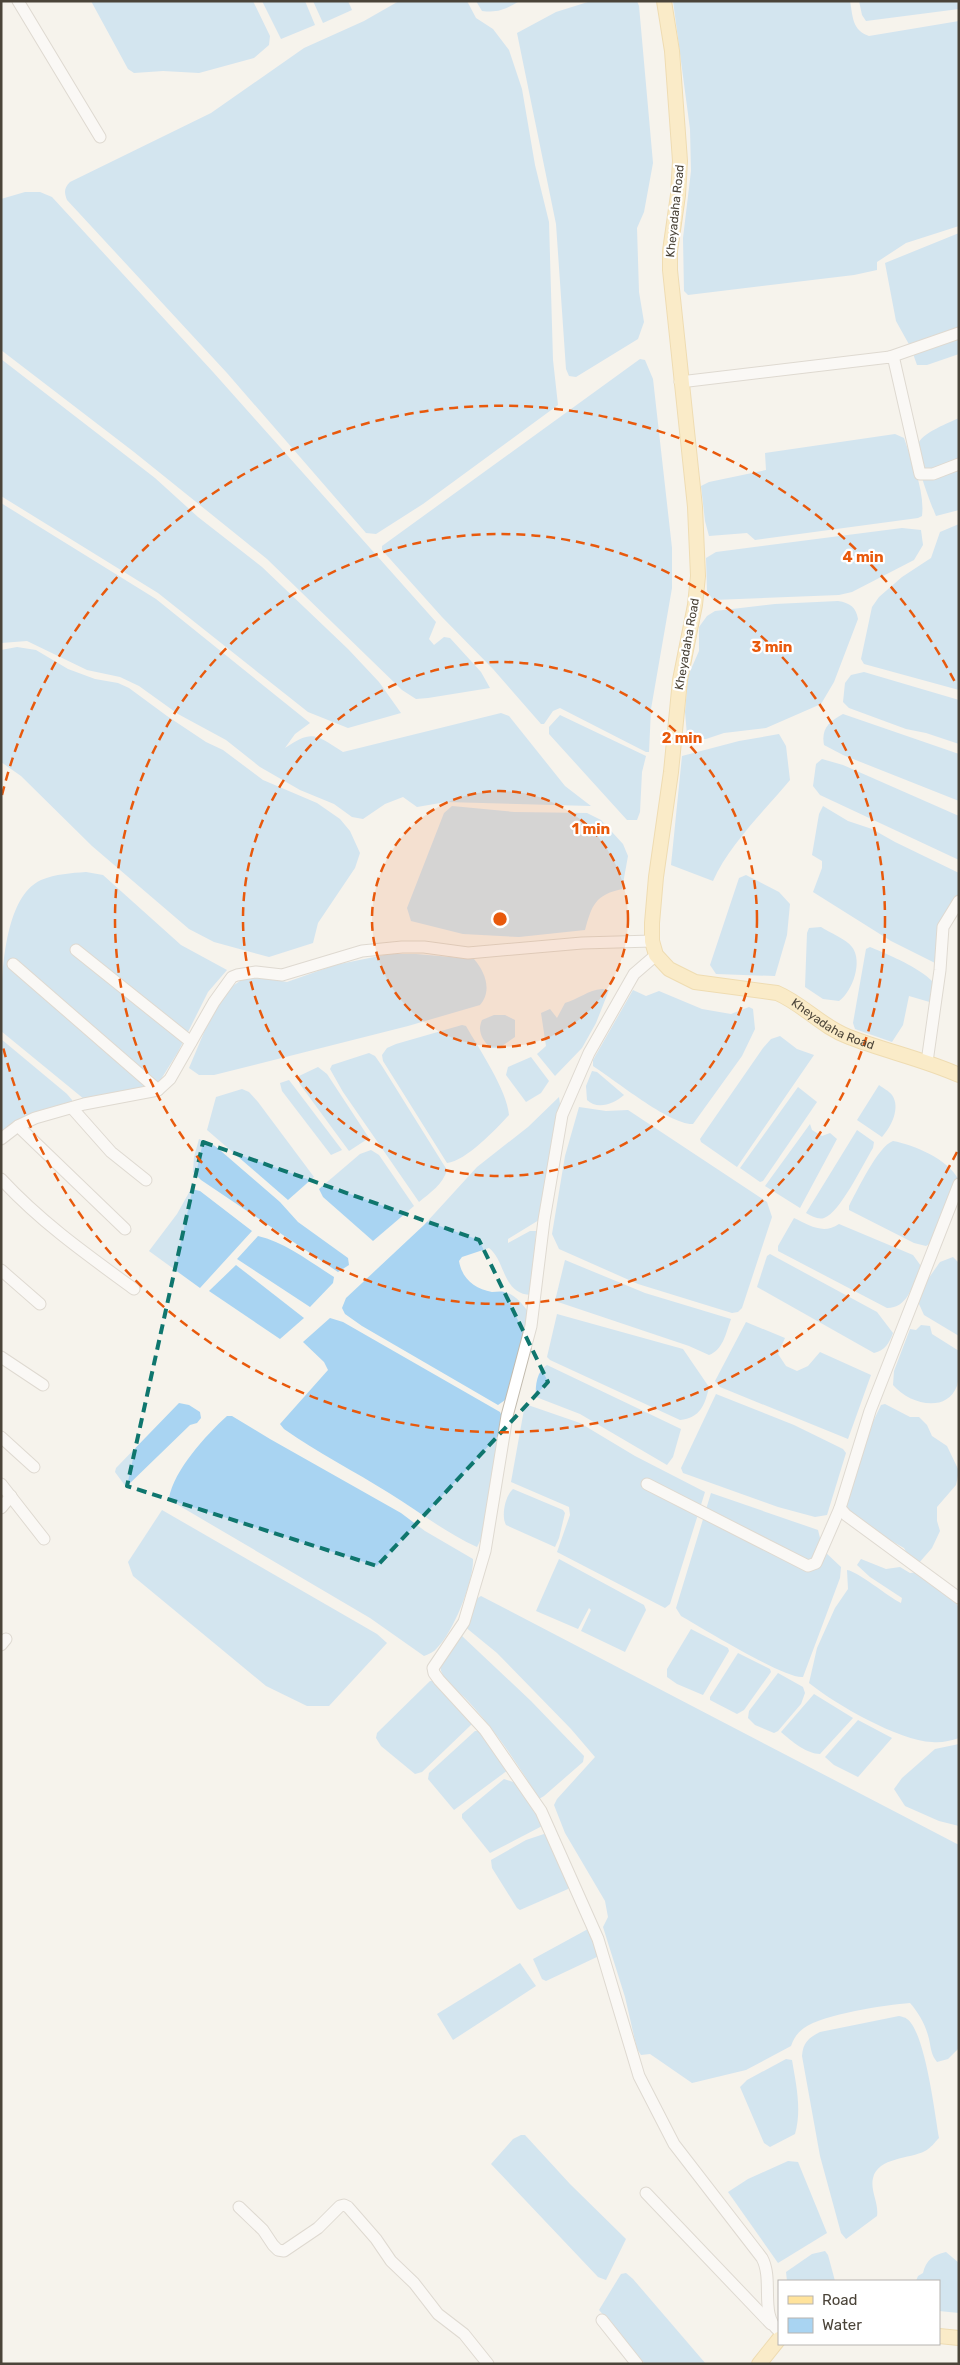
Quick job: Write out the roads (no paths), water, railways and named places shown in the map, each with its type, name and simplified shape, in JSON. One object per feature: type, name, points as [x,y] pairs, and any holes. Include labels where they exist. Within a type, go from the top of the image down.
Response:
[{"type":"main road","name":"Kheyadaha Road","points":[[664,1],[672,51],[679,136],[678,195],[672,233],[670,270],[680,382],[695,507],[698,576],[695,604],[680,680],[671,772],[646,951],[669,969],[695,982],[777,994],[788,998],[816,1020],[841,1034],[927,1062],[959,1075]]},
{"type":"main road","points":[[940,2336],[959,2338]]},
{"type":"main road","points":[[759,2364],[778,2340]]},
{"type":"street","points":[[18,1],[100,136]]},
{"type":"street","points":[[680,382],[890,356],[959,333]]},
{"type":"street","points":[[890,356],[894,360],[920,474],[933,474],[959,464]]},
{"type":"street","points":[[927,1062],[940,970],[943,928],[959,900]]},
{"type":"street","points":[[1,1139],[18,1126],[35,1118],[72,1108],[158,1090],[170,1079],[190,1042],[227,983],[232,978],[242,974],[256,972],[282,975],[362,952],[402,947],[424,947],[468,953],[524,950],[574,943],[646,951],[588,1053],[562,1115],[544,1220],[531,1326],[507,1416],[485,1551],[464,1622],[433,1668],[439,1680],[485,1730],[541,1811],[598,1939],[639,2076],[674,2144],[766,2265],[770,2317],[776,2328]]},
{"type":"street","points":[[76,950],[190,1042]]},
{"type":"street","points":[[12,964],[158,1090]]},
{"type":"street","points":[[72,1108],[111,1152],[146,1180]]},
{"type":"street","points":[[18,1126],[125,1229]]},
{"type":"street","points":[[1,1179],[29,1209],[54,1230],[134,1289]]},
{"type":"street","points":[[647,1484],[808,1566],[816,1563],[840,1508],[870,1412],[959,1184]]},
{"type":"street","points":[[1,1270],[40,1304]]},
{"type":"street","points":[[2,1360],[43,1385]]},
{"type":"street","points":[[1,1436],[34,1467]]},
{"type":"street","points":[[1,1484],[44,1539]]},
{"type":"street","points":[[1,1508],[11,1496]]},
{"type":"street","points":[[840,1508],[846,1515],[959,1598]]},
{"type":"street","points":[[646,2192],[776,2328]]},
{"type":"street","points":[[239,2207],[263,2230],[278,2250],[284,2251],[318,2228],[340,2206],[348,2207],[376,2239],[391,2261],[414,2283],[438,2314],[464,2334],[488,2364]]},
{"type":"street","points":[[602,2320],[637,2364]]},
{"type":"water","points":[[91,1],[253,1],[270,36],[269,45],[254,58],[199,73],[163,71],[134,73],[128,69]]},
{"type":"water","points":[[262,1],[305,1],[315,25],[281,39]]},
{"type":"water","points":[[313,1],[348,1],[352,10],[323,23]]},
{"type":"water","points":[[399,1],[467,1],[476,18],[493,29],[509,50],[522,89],[535,165],[549,222],[553,360],[558,405],[423,504],[376,534],[366,533],[227,373],[67,200],[65,190],[70,182],[211,113],[304,48],[364,21]]},
{"type":"water","points":[[476,1],[520,1],[502,10],[482,11]]},
{"type":"water","points":[[591,1],[637,1],[639,6],[653,163],[644,212],[637,228],[639,292],[644,322],[638,339],[576,377],[569,376],[566,369],[556,224],[517,33],[556,12]]},
{"type":"water","points":[[673,1],[850,1],[856,27],[869,36],[959,21],[959,226],[906,243],[877,262],[877,270],[854,275],[688,295],[684,291],[683,238],[691,171],[690,129]]},
{"type":"water","points":[[859,1],[959,1],[959,9],[866,21],[862,15]]},
{"type":"water","points":[[25,192],[40,192],[52,197],[213,372],[436,622],[429,639],[434,645],[444,637],[450,638],[481,672],[490,688],[416,699],[402,690],[267,559],[134,452],[1,350],[1,199]]},
{"type":"water","points":[[959,233],[959,354],[927,365],[917,365],[911,348],[896,321],[885,263]]},
{"type":"water","points":[[1,359],[155,478],[198,517],[262,567],[348,649],[379,682],[401,713],[348,728],[308,712],[158,593],[1,496]]},
{"type":"water","points":[[640,359],[645,360],[653,379],[672,548],[672,588],[651,709],[649,752],[560,708],[553,711],[544,724],[541,724],[493,669],[442,617],[382,550],[382,546]]},
{"type":"water","points":[[959,418],[959,510],[936,516],[922,478],[917,448],[919,442],[926,435]]},
{"type":"water","points":[[895,434],[904,438],[914,466],[922,496],[922,516],[755,540],[747,533],[709,536],[705,521],[701,486],[709,482],[766,470],[765,453]]},
{"type":"water","points":[[1,503],[156,599],[310,723],[295,734],[285,748],[302,738],[314,736],[343,752],[501,713],[509,716],[565,786],[591,806],[446,802],[417,807],[403,797],[385,804],[363,819],[352,817],[334,804],[300,790],[260,767],[226,740],[178,714],[139,686],[120,677],[87,670],[27,641],[1,643]]},
{"type":"water","points":[[959,524],[959,690],[864,664],[861,659],[872,607],[879,597],[902,577],[931,558],[940,532]]},
{"type":"water","points":[[902,528],[921,530],[923,545],[914,560],[852,592],[839,595],[713,600],[707,591],[706,558],[716,552]]},
{"type":"water","points":[[838,601],[852,606],[856,611],[858,619],[834,682],[821,704],[766,728],[724,733],[706,739],[695,739],[687,735],[685,712],[688,676],[699,651],[699,627],[707,616],[715,611],[775,604]]},
{"type":"water","points":[[17,647],[36,650],[68,669],[95,679],[118,683],[129,688],[206,742],[223,750],[263,780],[317,803],[340,819],[350,831],[360,853],[355,868],[318,923],[313,943],[269,957],[214,942],[189,929],[92,846],[21,776],[1,762],[1,650]]},
{"type":"water","points":[[864,672],[959,700],[959,744],[926,733],[906,729],[849,708],[843,702],[845,683],[851,675]]},
{"type":"water","points":[[843,714],[959,754],[959,801],[843,755],[824,745],[823,739],[827,726]]},
{"type":"water","points":[[560,715],[646,756],[642,772],[640,812],[637,820],[627,820],[549,734],[549,727]]},
{"type":"water","points":[[779,734],[786,746],[790,780],[728,854],[713,881],[671,865],[682,756],[739,741]]},
{"type":"water","points":[[822,759],[843,765],[959,816],[959,860],[820,795],[813,786],[816,764]]},
{"type":"water","points":[[452,806],[514,812],[587,813],[601,820],[623,844],[628,856],[622,889],[606,894],[596,902],[585,930],[519,937],[463,934],[411,921],[407,908],[444,813]]},
{"type":"water","points":[[823,806],[848,821],[872,829],[959,873],[959,901],[946,913],[937,964],[891,941],[813,892],[822,868],[822,861],[812,855],[819,814]]},
{"type":"water","points":[[86,872],[103,875],[181,945],[227,970],[208,992],[178,1052],[158,1084],[84,1099],[1,1031],[1,993],[10,926],[17,906],[28,890],[41,880],[47,878],[69,873]]},
{"type":"water","points":[[746,875],[779,892],[790,904],[787,935],[775,976],[716,974],[710,965],[739,878]]},
{"type":"water","points":[[821,927],[846,941],[852,947],[857,960],[852,983],[839,1001],[823,999],[805,987],[807,933],[809,928]]},
{"type":"water","points":[[870,947],[902,961],[928,977],[936,986],[939,995],[933,1003],[909,996],[903,1025],[892,1042],[855,1029],[853,1023],[866,949]]},
{"type":"water","points":[[389,954],[416,954],[474,959],[482,970],[486,982],[487,988],[484,1000],[480,1005],[408,1026],[214,1075],[199,1075],[189,1068],[210,1018],[230,988],[244,978],[260,977],[287,982],[335,965]]},
{"type":"water","points":[[609,990],[596,1023],[582,1048],[555,1076],[537,1054],[546,1046],[541,1013],[550,1009],[557,1018],[565,1003],[592,991]]},
{"type":"water","points":[[633,990],[646,996],[659,991],[702,1009],[731,1014],[749,1007],[753,1009],[755,1029],[742,1056],[693,1124],[683,1122],[657,1110],[593,1066],[593,1060]]},
{"type":"water","points":[[494,1015],[505,1015],[515,1020],[515,1037],[499,1048],[490,1048],[480,1031],[482,1020]]},
{"type":"water","points":[[462,1025],[466,1026],[492,1070],[503,1094],[509,1115],[472,1151],[455,1161],[447,1163],[383,1061],[382,1055],[387,1048],[396,1044]]},
{"type":"water","points":[[780,1036],[797,1049],[814,1055],[737,1167],[701,1142],[700,1139],[763,1048],[771,1039]]},
{"type":"water","points":[[1,1039],[67,1094],[72,1100],[72,1104],[1,1135]]},
{"type":"water","points":[[369,1053],[375,1056],[382,1066],[447,1170],[432,1192],[419,1202],[343,1092],[330,1069],[332,1065]]},
{"type":"water","points":[[531,1057],[549,1081],[541,1093],[526,1102],[506,1075],[508,1067]]},
{"type":"water","points":[[318,1067],[327,1074],[369,1138],[349,1151],[299,1083],[299,1076]]},
{"type":"water","points":[[592,1071],[597,1072],[624,1095],[606,1105],[596,1105],[587,1100],[586,1086]]},
{"type":"water","points":[[289,1080],[342,1150],[331,1155],[282,1091],[280,1083]]},
{"type":"water","points":[[879,1085],[892,1095],[896,1106],[894,1117],[882,1137],[857,1120]]},
{"type":"water","points":[[798,1087],[817,1102],[763,1181],[760,1182],[740,1168]]},
{"type":"water","points":[[242,1089],[249,1092],[258,1102],[314,1177],[288,1200],[207,1130],[216,1097]]},
{"type":"water","points":[[559,1097],[561,1111],[539,1220],[508,1239],[508,1243],[530,1231],[536,1231],[531,1295],[522,1293],[509,1283],[499,1261],[489,1248],[462,1257],[459,1261],[466,1278],[475,1286],[486,1291],[507,1293],[521,1303],[528,1312],[508,1398],[498,1405],[362,1326],[345,1314],[342,1308],[346,1298],[424,1225],[477,1167],[528,1127]]},
{"type":"water","points":[[579,1107],[606,1111],[628,1110],[767,1202],[772,1217],[742,1308],[738,1312],[732,1313],[638,1284],[559,1249],[552,1234],[565,1156]]},
{"type":"water","points":[[810,1124],[812,1130],[822,1136],[830,1133],[837,1139],[800,1208],[765,1186]]},
{"type":"water","points":[[857,1130],[874,1142],[873,1148],[851,1187],[837,1207],[824,1218],[817,1218],[806,1213]]},
{"type":"water","points":[[199,1139],[214,1145],[280,1202],[298,1222],[348,1258],[349,1265],[338,1272],[201,1180],[193,1172],[194,1157]]},
{"type":"water","points":[[893,1141],[911,1146],[939,1159],[947,1165],[958,1179],[934,1241],[926,1246],[914,1243],[849,1210],[849,1206],[862,1180],[881,1151]]},
{"type":"water","points":[[371,1150],[379,1155],[414,1206],[373,1241],[323,1197],[319,1189],[360,1154]]},
{"type":"water","points":[[191,1189],[200,1191],[252,1231],[200,1288],[149,1251],[177,1214]]},
{"type":"water","points":[[794,1218],[822,1229],[839,1224],[913,1255],[921,1266],[913,1287],[900,1304],[887,1308],[778,1251],[778,1246]]},
{"type":"water","points":[[258,1236],[278,1243],[297,1253],[334,1277],[333,1283],[310,1307],[237,1259]]},
{"type":"water","points":[[770,1254],[877,1312],[893,1333],[886,1346],[874,1353],[757,1287],[767,1256]]},
{"type":"water","points":[[953,1257],[959,1263],[959,1336],[924,1315],[919,1304],[921,1289],[940,1262]]},
{"type":"water","points":[[565,1260],[645,1293],[731,1319],[721,1345],[714,1353],[709,1355],[689,1346],[555,1301]]},
{"type":"water","points":[[236,1265],[304,1318],[280,1339],[209,1291]]},
{"type":"water","points":[[557,1314],[683,1349],[709,1387],[706,1399],[700,1410],[692,1417],[680,1420],[550,1360],[547,1357]]},
{"type":"water","points":[[330,1318],[343,1322],[500,1412],[503,1419],[481,1539],[477,1547],[443,1529],[389,1493],[310,1446],[284,1429],[280,1424],[328,1370],[324,1362],[303,1342]]},
{"type":"water","points":[[746,1322],[785,1338],[778,1354],[786,1366],[797,1371],[808,1366],[820,1352],[871,1375],[848,1439],[720,1387],[715,1381]]},
{"type":"water","points":[[921,1325],[930,1326],[932,1334],[959,1351],[957,1386],[952,1395],[936,1403],[917,1401],[900,1392],[893,1385],[894,1371],[910,1329],[916,1330]]},
{"type":"water","points":[[547,1365],[681,1429],[673,1457],[667,1465],[580,1414],[536,1397],[537,1379]]},
{"type":"water","points":[[716,1394],[794,1425],[843,1449],[846,1453],[827,1515],[815,1517],[778,1507],[683,1473],[681,1468]]},
{"type":"water","points":[[179,1403],[189,1405],[200,1412],[201,1418],[197,1423],[190,1425],[126,1487],[115,1472],[116,1468]]},
{"type":"water","points":[[525,1404],[580,1423],[635,1456],[705,1492],[670,1604],[665,1608],[557,1552],[570,1515],[569,1507],[511,1482]]},
{"type":"water","points":[[885,1404],[910,1417],[919,1417],[927,1425],[932,1436],[947,1446],[959,1471],[956,1485],[937,1507],[937,1521],[940,1531],[932,1548],[918,1564],[912,1562],[904,1548],[888,1539],[845,1508],[870,1428],[881,1405]]},
{"type":"water","points":[[227,1416],[232,1416],[401,1513],[425,1531],[473,1559],[470,1580],[456,1619],[450,1631],[434,1651],[424,1656],[370,1618],[169,1498],[177,1476],[184,1465],[201,1443]]},
{"type":"water","points":[[513,1489],[563,1510],[565,1513],[555,1547],[506,1525],[504,1517],[505,1506],[508,1496]]},
{"type":"water","points":[[711,1493],[818,1530],[823,1550],[841,1567],[840,1578],[803,1677],[794,1676],[743,1652],[681,1616],[676,1608]]},
{"type":"water","points":[[162,1510],[377,1634],[387,1643],[329,1706],[307,1706],[266,1686],[133,1576],[128,1562]]},
{"type":"water","points":[[559,1559],[644,1605],[646,1610],[625,1652],[581,1631],[591,1610],[589,1608],[578,1629],[536,1611]]},
{"type":"water","points":[[861,1559],[886,1569],[900,1567],[910,1573],[921,1572],[951,1594],[959,1608],[959,1738],[946,1742],[935,1742],[918,1740],[903,1735],[851,1711],[809,1683],[817,1648],[835,1608],[848,1589],[847,1570],[859,1575],[901,1603],[902,1598],[870,1577],[857,1565]]},
{"type":"water","points":[[481,1596],[959,1845],[959,2048],[948,2059],[937,2062],[932,2054],[924,2025],[910,2003],[871,2008],[825,2018],[802,2030],[796,2036],[791,2046],[746,2070],[692,2083],[650,2054],[641,2055],[637,2049],[625,1997],[603,1927],[608,1917],[605,1901],[565,1833],[554,1805],[557,1799],[595,1757],[571,1729],[497,1653],[464,1626],[476,1599]]},
{"type":"water","points":[[691,1629],[728,1648],[729,1651],[703,1695],[677,1684],[667,1677],[667,1669]]},
{"type":"water","points":[[462,1636],[531,1701],[584,1756],[583,1762],[539,1799],[497,1736],[478,1712],[443,1676],[440,1665]]},
{"type":"water","points":[[738,1653],[770,1669],[771,1672],[744,1710],[737,1714],[710,1700],[710,1697]]},
{"type":"water","points":[[778,1673],[803,1687],[805,1693],[801,1704],[778,1731],[774,1733],[755,1725],[748,1718],[749,1711]]},
{"type":"water","points":[[430,1681],[437,1681],[472,1724],[422,1772],[415,1774],[381,1746],[376,1738],[377,1733]]},
{"type":"water","points":[[814,1694],[853,1718],[820,1754],[794,1743],[781,1732]]},
{"type":"water","points":[[858,1720],[892,1738],[858,1777],[834,1765],[825,1757]]},
{"type":"water","points":[[475,1731],[479,1731],[508,1770],[454,1810],[428,1779],[429,1773]]},
{"type":"water","points":[[959,1744],[959,1826],[939,1821],[905,1806],[894,1789],[902,1778],[935,1749]]},
{"type":"water","points":[[504,1779],[519,1784],[544,1825],[490,1853],[462,1818],[462,1814]]},
{"type":"water","points":[[544,1834],[548,1835],[571,1885],[568,1889],[520,1910],[492,1868],[491,1860],[526,1840]]},
{"type":"water","points":[[588,1929],[599,1956],[546,1981],[542,1979],[533,1959]]},
{"type":"water","points":[[520,1963],[536,1986],[453,2040],[437,2014]]},
{"type":"water","points":[[899,2016],[907,2019],[919,2039],[932,2093],[939,2138],[925,2151],[888,2162],[876,2171],[872,2183],[877,2216],[846,2239],[841,2233],[820,2156],[802,2056],[803,2051],[807,2041],[820,2032]]},
{"type":"water","points":[[786,2059],[792,2060],[795,2078],[798,2097],[797,2125],[795,2134],[770,2147],[764,2143],[740,2087],[747,2080]]},
{"type":"water","points":[[525,2135],[570,2184],[626,2239],[606,2280],[598,2277],[491,2164],[513,2139]]},
{"type":"water","points":[[788,2161],[798,2162],[827,2233],[778,2263],[728,2192],[748,2179]]},
{"type":"water","points":[[825,2251],[828,2255],[835,2280],[787,2280],[786,2272],[812,2254]]},
{"type":"water","points":[[946,2252],[959,2263],[959,2313],[940,2311],[940,2280],[916,2280],[918,2276],[923,2273],[926,2265],[937,2255]]},
{"type":"water","points":[[626,2273],[706,2364],[645,2364],[599,2310],[621,2274]]}]
